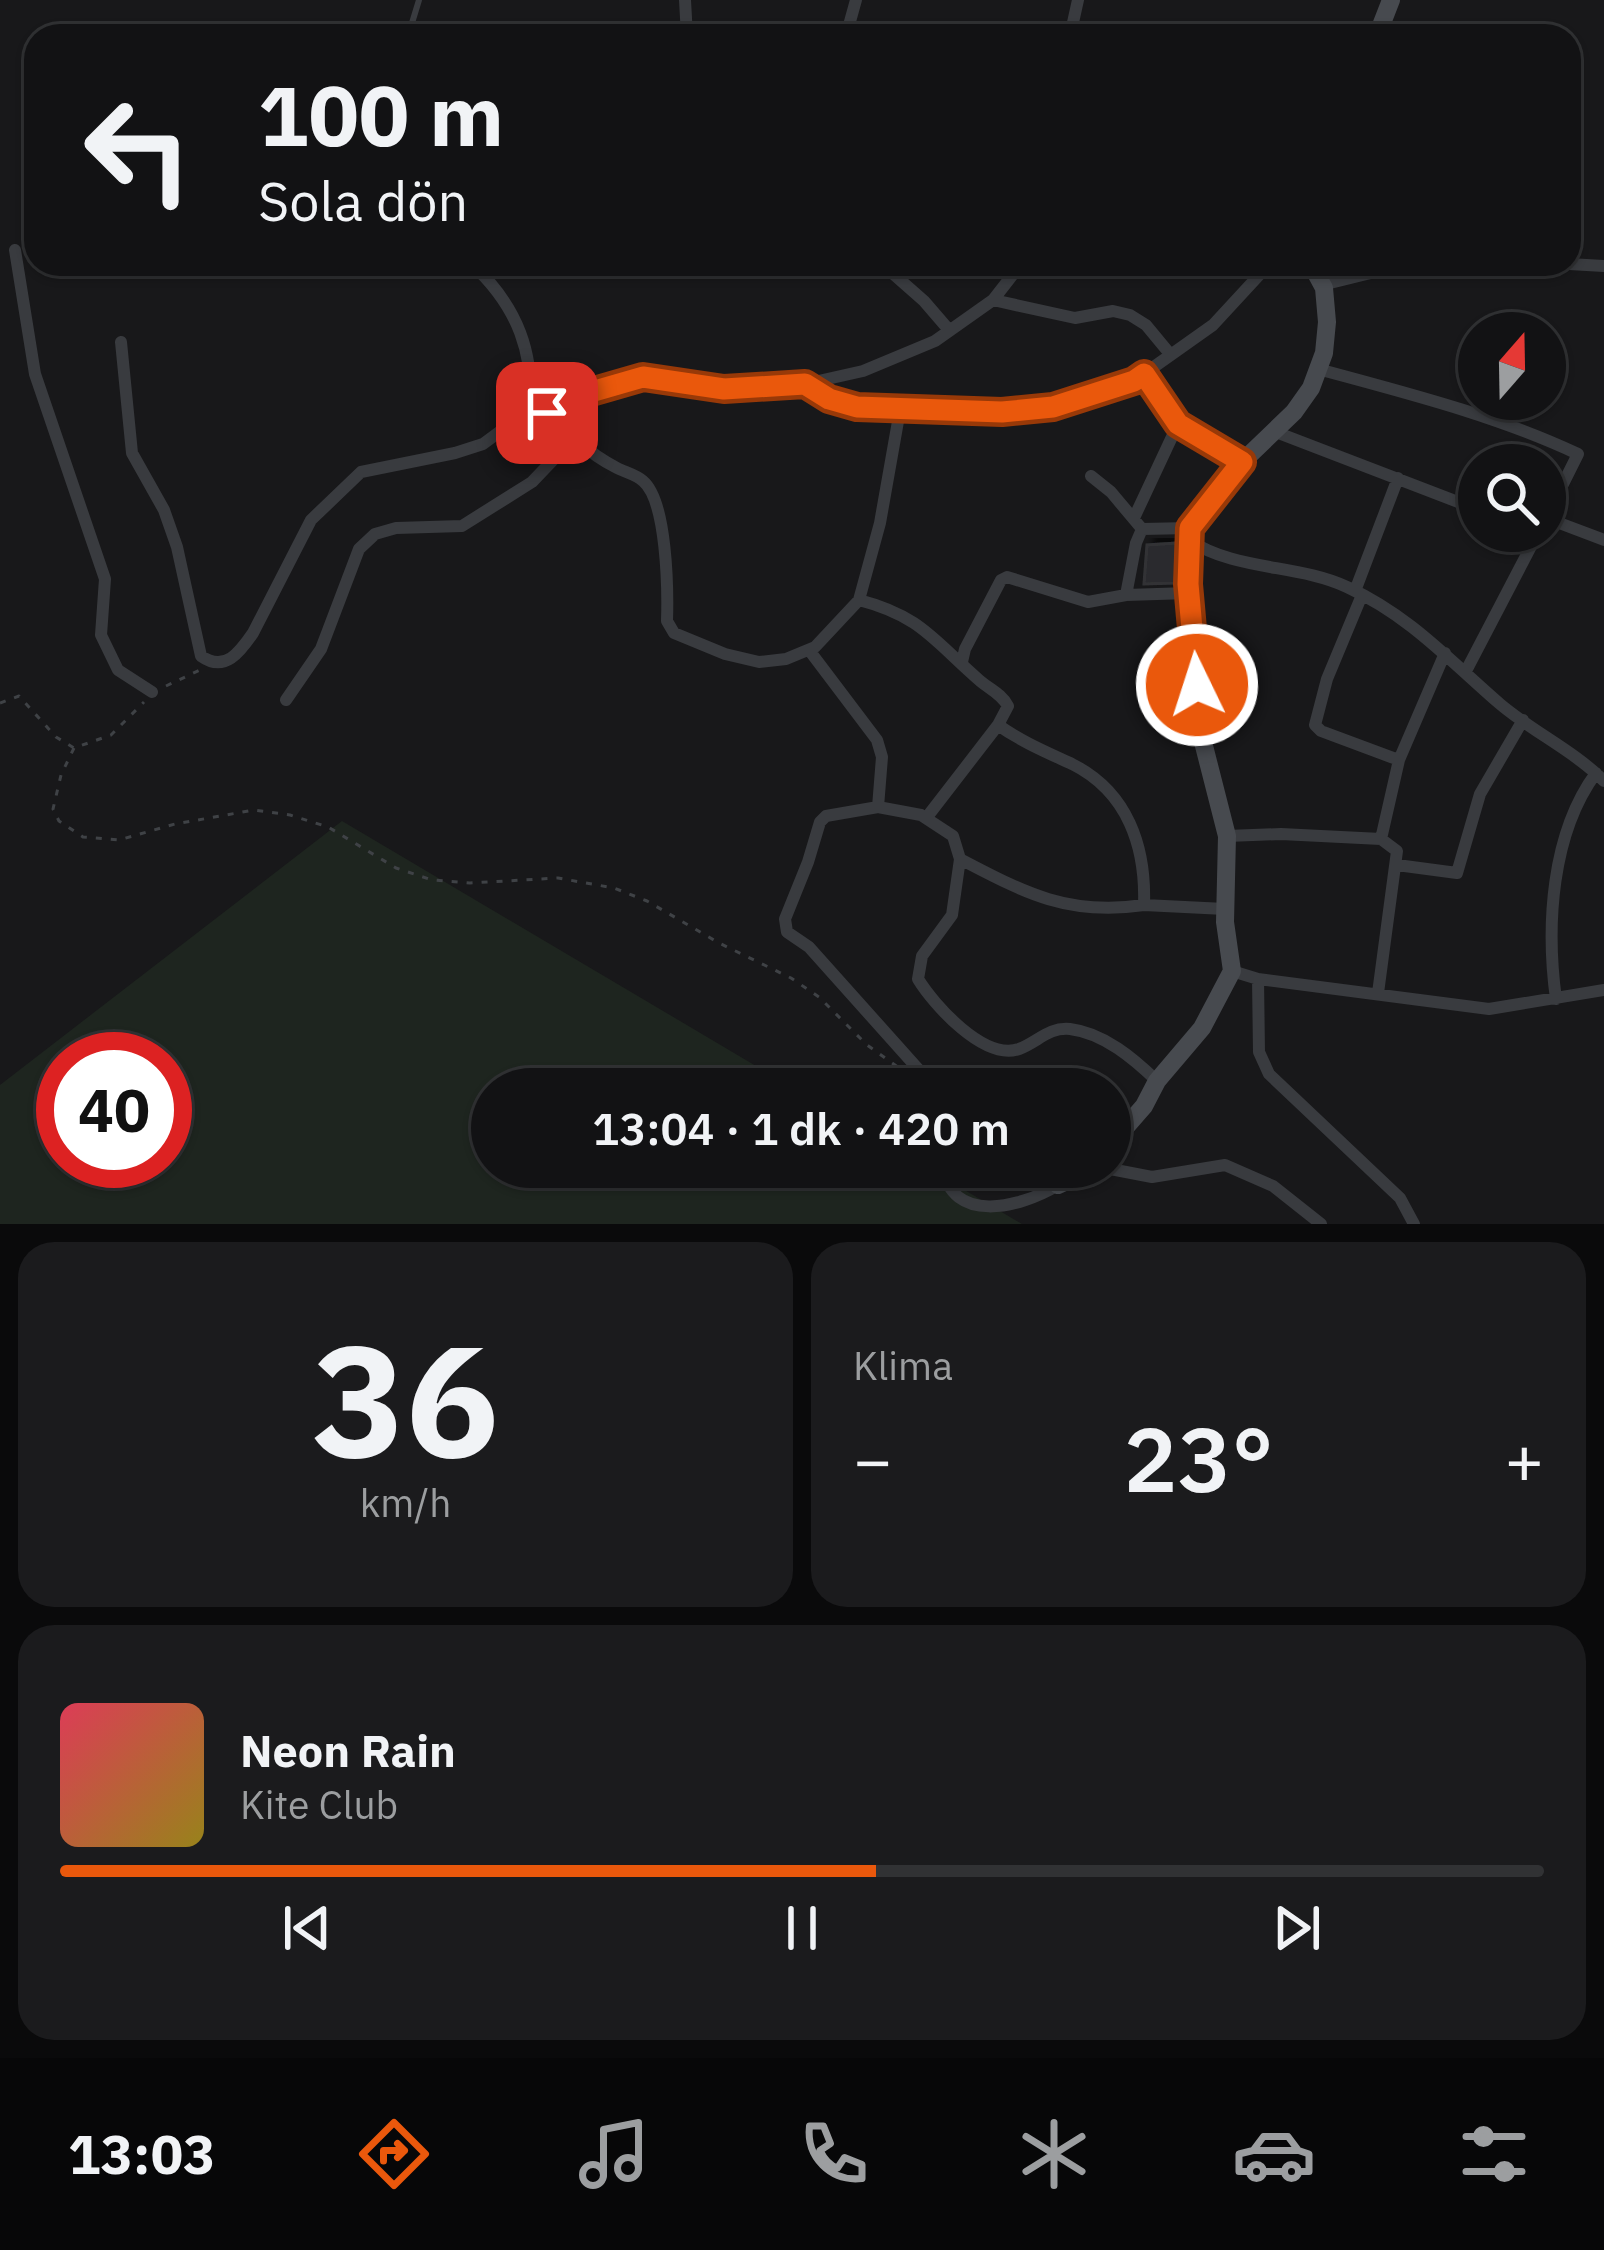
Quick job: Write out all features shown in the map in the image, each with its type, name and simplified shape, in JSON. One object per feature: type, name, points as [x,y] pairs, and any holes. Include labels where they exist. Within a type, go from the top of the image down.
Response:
[{"type":"street","points":[[14,250],[35,374],[105,579],[101,635],[118,670],[152,692]]},
{"type":"street","points":[[482,276],[518,321],[532,388],[531,416]]},
{"type":"street","points":[[896,276],[950,330]]},
{"type":"street","points":[[121,342],[132,453],[164,510],[177,547],[201,656],[221,664],[242,649],[296,543],[346,482],[361,472],[455,454],[483,444],[510,424],[643,377],[724,389],[805,384],[863,371],[935,341],[993,300],[1012,276]]},
{"type":"street","points":[[805,384],[829,399],[857,407],[1002,412],[1053,407],[1134,381],[1213,325],[1258,276]]},
{"type":"street","points":[[1131,1121],[1202,1028],[1232,971],[1225,909],[1227,836],[1202,738],[1190,534],[1242,462],[1294,412],[1311,388],[1327,322],[1317,276]]},
{"type":"street","points":[[1322,285],[1357,276]]},
{"type":"street","points":[[993,300],[1075,317],[1112,311],[1130,315],[1146,325],[1169,354]]},
{"type":"street","points":[[1318,369],[1471,412],[1556,444]]},
{"type":"street","points":[[1144,374],[1178,424],[1242,462]]},
{"type":"street","points":[[560,407],[574,438],[589,452],[644,481],[654,496],[665,531],[668,621],[674,633],[759,662],[809,650],[859,600],[880,523],[900,410]]},
{"type":"street","points":[[1126,595],[1138,523],[1178,424]]},
{"type":"street","points":[[1273,431],[1458,502]]},
{"type":"street","points":[[286,700],[321,649],[359,549],[376,534],[396,528],[461,526],[532,482],[574,438]]},
{"type":"street","points":[[1566,449],[1577,454],[1566,476]]},
{"type":"street","points":[[1091,476],[1138,523],[1190,534],[1200,548],[1256,564],[1297,569],[1386,605],[1523,720],[1600,777],[1574,812],[1561,849],[1552,969],[1556,999]]},
{"type":"street","points":[[1398,478],[1315,725],[1399,760]]},
{"type":"street","points":[[1566,526],[1604,540]]},
{"type":"street","points":[[1466,671],[1527,552]]},
{"type":"street","points":[[962,662],[1000,580],[1007,577],[1088,602],[1126,595],[1190,593]]},
{"type":"street","points":[[859,600],[888,607],[927,630],[1008,706],[927,818]]},
{"type":"street","points":[[809,650],[877,740],[882,757],[878,807]]},
{"type":"street","points":[[1381,839],[1399,760],[1444,652]]},
{"type":"street","points":[[1397,865],[1457,873],[1480,794],[1523,720]]},
{"type":"street","points":[[998,724],[1033,748],[1076,766],[1118,803],[1144,856],[1144,905]]},
{"type":"street","points":[[918,1068],[808,947],[787,932],[785,920],[826,816],[878,807],[927,818],[953,836],[960,860],[952,915],[922,956],[918,979],[932,1001],[978,1041],[1017,1050],[1050,1030],[1067,1028],[1090,1034],[1133,1058],[1157,1081]]},
{"type":"street","points":[[1227,836],[1381,839],[1396,851],[1378,993]]},
{"type":"street","points":[[960,860],[1045,901],[1119,908],[1225,909]]},
{"type":"street","points":[[1232,971],[1258,979],[1489,1009],[1604,990]]},
{"type":"street","points":[[1258,979],[1259,1052],[1268,1074],[1389,1186],[1414,1224]]},
{"type":"street","points":[[1131,1174],[1153,1178],[1225,1165],[1273,1186],[1321,1224]]},
{"type":"street","points":[[946,1188],[960,1204],[986,1209],[1017,1207],[1052,1188]]},
{"type":"path","points":[[212,664],[152,692],[111,735],[74,748],[53,809],[59,821],[83,837],[110,841],[214,816],[272,812],[328,827],[396,868],[432,880],[470,884],[558,878],[614,888],[791,978],[819,997],[893,1066],[915,1065]]},
{"type":"path","points":[[0,703],[19,696],[56,737],[74,748]]},
{"type":"shaded area","points":[[342,821],[760,1068],[471,1068],[471,1188],[961,1188],[1022,1224],[0,1224],[0,1085],[36,1057],[36,1188],[192,1188],[192,1032],[69,1032]]},
{"type":"building","points":[[1176,543],[1175,583],[1144,584],[1147,545]]},
{"type":"route","points":[[547,413],[591,392],[643,377],[724,389],[805,384],[829,399],[857,407],[1002,412],[1053,407],[1144,374],[1178,424],[1242,462],[1190,528],[1188,584],[1197,685]]}]
